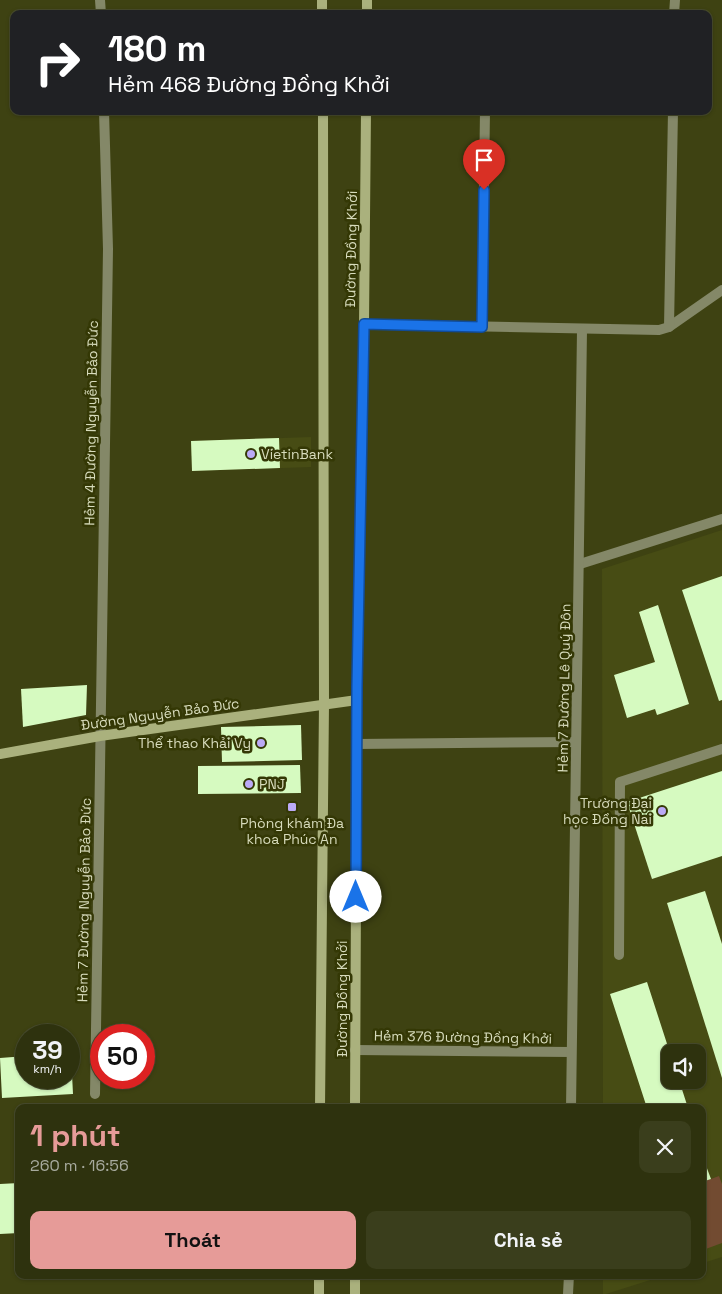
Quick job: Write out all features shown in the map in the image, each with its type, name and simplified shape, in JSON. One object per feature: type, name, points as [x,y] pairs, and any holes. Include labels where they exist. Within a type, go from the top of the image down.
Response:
[{"type":"main road","name":"Đường Đồng Khởi","points":[[320,1104],[324,704],[323,115]]},
{"type":"main road","name":"Đường Đồng Khởi","points":[[355,1104],[356,700],[364,324],[366,115]]},
{"type":"main road","name":"Đường Nguyễn Bảo Đức","points":[[0,754],[100,736],[356,700]]},
{"type":"main road","points":[[319,1279],[319,1294]]},
{"type":"main road","points":[[354,1294],[355,1279]]},
{"type":"street","name":"Hẻm 4 Đường Nguyễn Bảo Đức","points":[[100,736],[108,249],[104,115]]},
{"type":"street","points":[[482,327],[485,115]]},
{"type":"street","points":[[669,328],[673,115]]},
{"type":"street","points":[[364,324],[582,330],[659,330],[669,328],[722,290]]},
{"type":"street","name":"Hẻm 7 Đường Lê Quý Đôn","points":[[571,1104],[582,330]]},
{"type":"street","points":[[580,564],[722,519]]},
{"type":"street","name":"Hẻm 7 Đường Nguyễn Bảo Đức","points":[[95,1094],[100,736]]},
{"type":"street","points":[[356,744],[576,742]]},
{"type":"street","points":[[619,955],[620,782],[722,749]]},
{"type":"street","name":"Hẻm 376 Đường Đồng Khởi","points":[[355,1050],[571,1052]]},
{"type":"street","points":[[568,1294],[569,1279]]},
{"type":"shaded area","name":"VietinBank","points":[[311,437],[311,467],[192,471],[191,441]]},
{"type":"shaded area","name":"Trường Đại học Đồng Nai","points":[[722,530],[722,1257],[706,1262],[706,1104],[603,1104],[602,569]]},
{"type":"shaded area","points":[[719,1176],[722,1184],[722,1243],[706,1249],[706,1181]]},
{"type":"shaded area","points":[[603,1279],[653,1279],[606,1294],[603,1294]]},
{"type":"building","name":"VietinBank","points":[[279,438],[280,468],[192,471],[191,441]]},
{"type":"building","points":[[722,576],[722,700],[719,701],[682,590]]},
{"type":"building","points":[[658,605],[689,704],[657,715],[655,709],[627,718],[614,675],[655,662],[639,612]]},
{"type":"building","points":[[87,685],[86,715],[23,727],[21,689]]},
{"type":"building","name":"Thể thao Khải Vy","points":[[301,725],[302,760],[222,762],[221,727]]},
{"type":"building","name":"PNJ","points":[[300,765],[301,793],[198,794],[198,766]]},
{"type":"building","points":[[722,771],[722,856],[652,879],[627,802]]},
{"type":"building","points":[[705,891],[722,944],[722,1078],[667,903]]},
{"type":"building","points":[[647,982],[667,1044],[661,1044],[661,1089],[682,1089],[687,1104],[646,1104],[610,994]]},
{"type":"building","points":[[15,1057],[15,1089],[73,1089],[73,1094],[2,1098],[0,1058]]},
{"type":"building","points":[[706,1166],[711,1179],[706,1181]]},
{"type":"building","points":[[15,1183],[15,1233],[0,1234],[0,1184]]},
{"type":"place","name":"VietinBank","points":[[251,454]]},
{"type":"place","name":"Thể thao Khải Vy","points":[[261,743]]},
{"type":"place","name":"PNJ","points":[[249,784]]},
{"type":"place","name":"Phòng khám Đa khoa Phúc An","points":[[292,807]]},
{"type":"place","name":"Trường Đại học Đồng Nai","points":[[662,811]]},
{"type":"route","points":[[356,897],[357,686],[364,324],[482,327],[484,190]]}]
